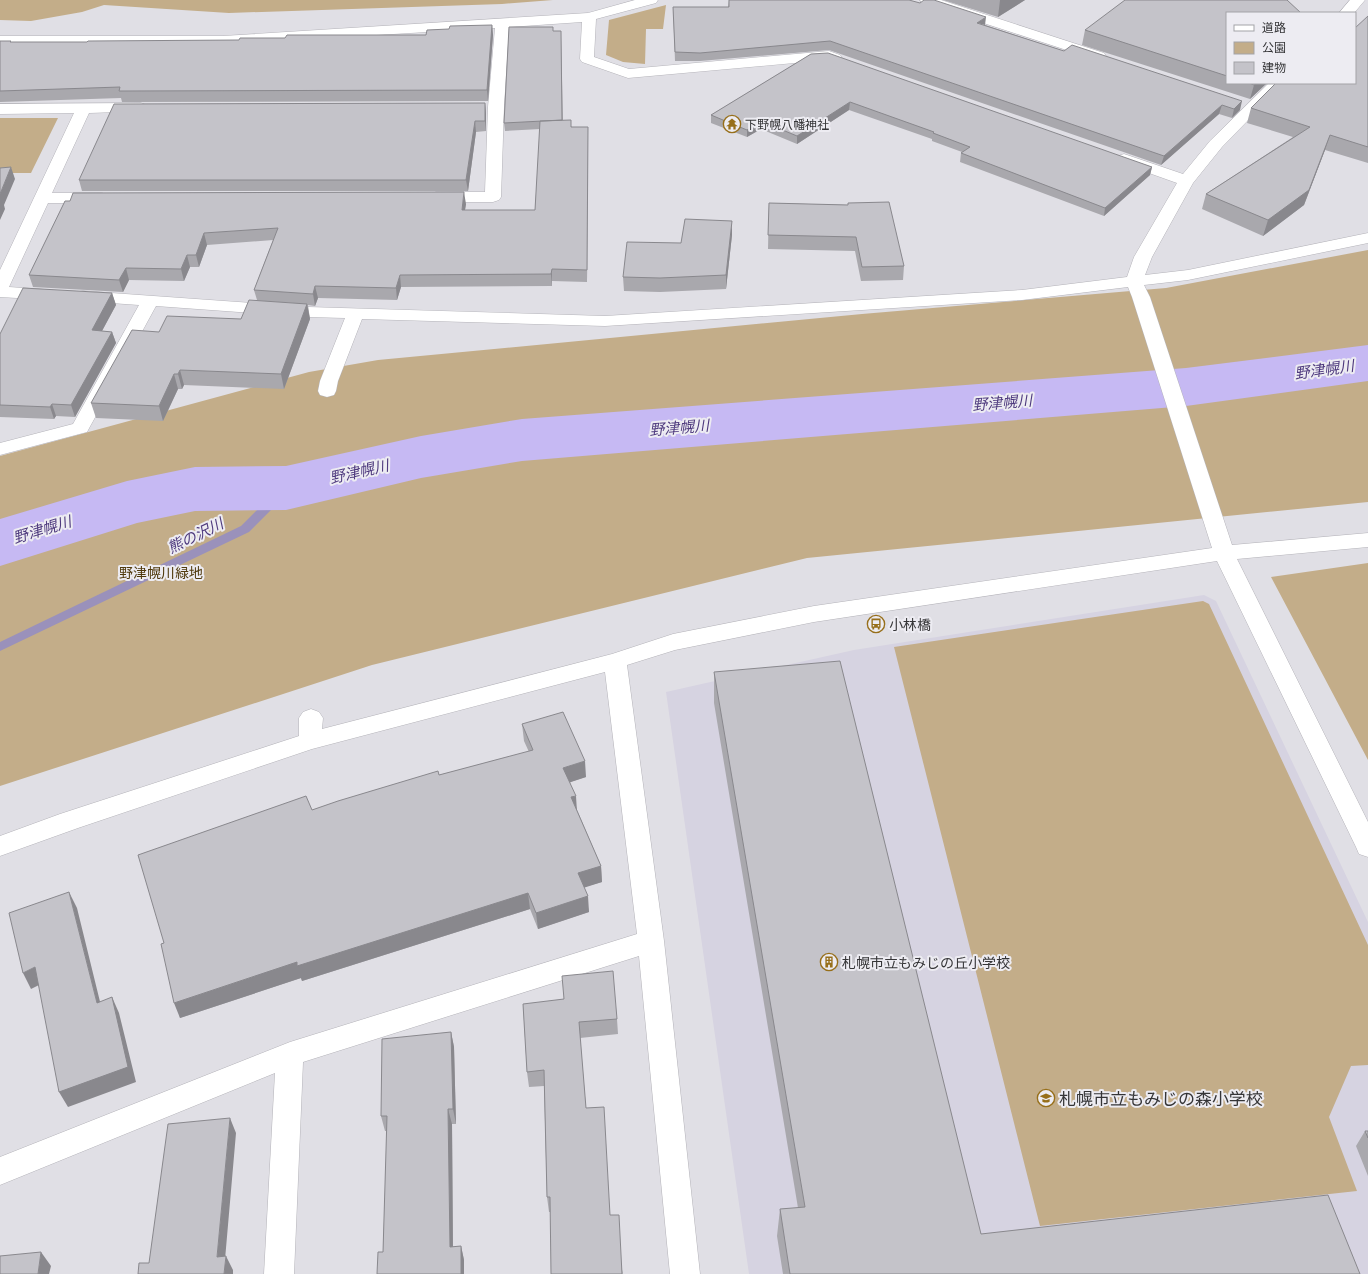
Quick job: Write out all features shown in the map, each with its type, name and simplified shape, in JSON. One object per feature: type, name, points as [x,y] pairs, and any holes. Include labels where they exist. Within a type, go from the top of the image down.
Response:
[{"type":"street","points":[[0,40],[223,40],[502,24],[589,16],[651,0]]},
{"type":"street","points":[[927,0],[1109,60]]},
{"type":"street","points":[[1347,12],[1358,0]]},
{"type":"street","points":[[589,16],[587,60],[628,74],[829,55],[851,63]]},
{"type":"street","points":[[422,197],[493,197],[496,107],[502,24]]},
{"type":"street","points":[[1276,84],[1216,144],[1186,181],[1143,257],[1134,282],[1141,297],[1224,553],[1368,847]]},
{"type":"street","points":[[1238,102],[1253,107]]},
{"type":"street","points":[[480,107],[496,107]]},
{"type":"street","points":[[0,288],[84,108]]},
{"type":"street","points":[[0,109],[155,108]]},
{"type":"street","points":[[1111,155],[1186,181]]},
{"type":"street","points":[[42,198],[114,198]]},
{"type":"street","points":[[0,292],[150,300],[355,314],[605,321],[1022,295],[1188,275],[1368,238]]},
{"type":"street","points":[[0,449],[80,428],[150,300]]},
{"type":"street","points":[[327,391],[355,314]]},
{"type":"street","points":[[0,846],[69,821],[310,741],[615,661],[673,642],[814,614],[1224,553],[1368,540]]},
{"type":"street","points":[[615,661],[651,941],[685,1274]]},
{"type":"street","points":[[310,741],[311,718]]},
{"type":"street","points":[[0,1171],[290,1054],[651,941]]},
{"type":"street","points":[[279,1274],[290,1054]]},
{"type":"shaded area","name":"札幌市立もみじの森小学校","points":[[1204,595],[1216,601],[1368,922],[1368,1274],[749,1274],[666,692],[854,650]]},
{"type":"green space","points":[[0,0],[553,0],[502,4],[229,13],[104,5],[82,12],[31,21],[0,20]]},
{"type":"green space","points":[[666,5],[663,29],[646,29],[645,64],[623,62],[606,55],[609,20]]},
{"type":"green space","points":[[0,118],[58,118],[31,173],[0,173]]},
{"type":"green space","name":"野津幌川緑地","points":[[1368,250],[1368,502],[807,558],[372,665],[0,786],[0,456],[309,372],[378,360],[862,314],[1166,288]]},
{"type":"green space","points":[[1368,563],[1368,760],[1271,577]]},
{"type":"green space","points":[[1203,601],[1209,604],[1368,945],[1368,1065],[1351,1066],[1329,1117],[1357,1191],[1040,1226],[894,647]]},
{"type":"building","points":[[729,0],[909,0],[920,3],[924,0],[934,0],[986,17],[977,23],[1064,51],[1072,45],[1242,101],[1234,109],[1222,105],[1164,156],[830,41],[700,53],[675,52],[673,7],[729,7]]},
{"type":"building","points":[[1125,0],[1287,0],[1300,12],[1226,12],[1226,76],[1085,30]]},
{"type":"building","points":[[1368,16],[1368,147],[1330,135],[1309,190],[1268,220],[1206,194],[1310,127],[1251,108],[1275,84],[1356,84],[1356,27]]},
{"type":"building","points":[[492,25],[487,90],[119,91],[120,87],[0,91],[0,41],[87,42],[239,40],[240,38],[285,38],[287,35],[426,35],[427,30],[449,29],[450,26]]},
{"type":"building","points":[[509,27],[553,27],[553,31],[561,31],[562,120],[504,123]]},
{"type":"building","points":[[828,53],[1152,167],[1105,208],[961,153],[970,147],[933,133],[934,132],[850,102],[797,136],[761,121],[747,130],[711,115],[811,54]]},
{"type":"building","points":[[485,103],[485,121],[475,121],[466,180],[79,180],[114,104]]},
{"type":"building","points":[[571,120],[571,127],[588,127],[587,270],[552,269],[551,274],[400,275],[396,288],[315,286],[313,294],[254,290],[278,228],[204,233],[196,255],[187,255],[181,269],[126,268],[119,280],[29,275],[65,201],[70,201],[73,193],[464,192],[462,210],[535,210],[540,121]]},
{"type":"building","points":[[11,167],[0,194],[0,168]]},
{"type":"building","points":[[889,202],[904,266],[862,267],[856,237],[768,235],[769,203],[848,205],[848,203]]},
{"type":"building","points":[[685,219],[732,221],[726,275],[660,278],[623,277],[627,242],[681,243]]},
{"type":"building","points":[[23,288],[112,293],[92,330],[112,332],[71,405],[52,404],[50,407],[0,405],[0,334]]},
{"type":"building","points":[[249,300],[307,304],[281,374],[180,370],[178,374],[174,374],[159,406],[91,403],[132,330],[159,332],[167,316],[241,319]]},
{"type":"building","name":"札幌市立もみじの丘小学校","points":[[840,661],[981,1234],[1328,1195],[1360,1274],[790,1274],[780,1209],[805,1207],[714,672]]},
{"type":"building","points":[[563,712],[585,761],[563,768],[576,796],[571,797],[601,866],[578,873],[588,896],[536,913],[528,893],[297,966],[297,962],[174,1003],[161,944],[164,943],[138,855],[306,796],[312,810],[438,771],[439,775],[533,750],[522,724]]},
{"type":"building","points":[[69,892],[97,1003],[112,997],[128,1067],[59,1092],[35,967],[23,973],[9,913]]},
{"type":"building","points":[[613,971],[617,1019],[579,1022],[586,1108],[604,1107],[610,1215],[619,1215],[622,1274],[551,1274],[550,1197],[547,1197],[544,1070],[527,1072],[523,1004],[564,999],[562,976]]},
{"type":"building","points":[[451,1032],[453,1109],[448,1109],[450,1247],[461,1246],[461,1274],[377,1274],[378,1252],[383,1252],[387,1116],[381,1116],[382,1039]]},
{"type":"building","points":[[230,1118],[217,1257],[226,1256],[224,1274],[138,1274],[139,1263],[149,1263],[168,1124]]},
{"type":"building","points":[[1365,1131],[1368,1131],[1368,1138]]},
{"type":"building","points":[[41,1252],[38,1274],[0,1274],[0,1256]]},
{"type":"waterway","name":"野津幌川","points":[[0,543],[127,503],[195,489],[286,488],[421,457],[522,440],[1186,387],[1368,363]]},
{"type":"waterway","name":"熊の沢川","points":[[0,647],[245,529],[286,488]]},
{"type":"place","name":"下野幌八幡神社","points":[[732,124]]},
{"type":"place","name":"小林橋","points":[[876,624]]},
{"type":"place","name":"札幌市立もみじの丘小学校","points":[[829,962]]},
{"type":"place","name":"札幌市立もみじの森小学校","points":[[1046,1098]]}]
